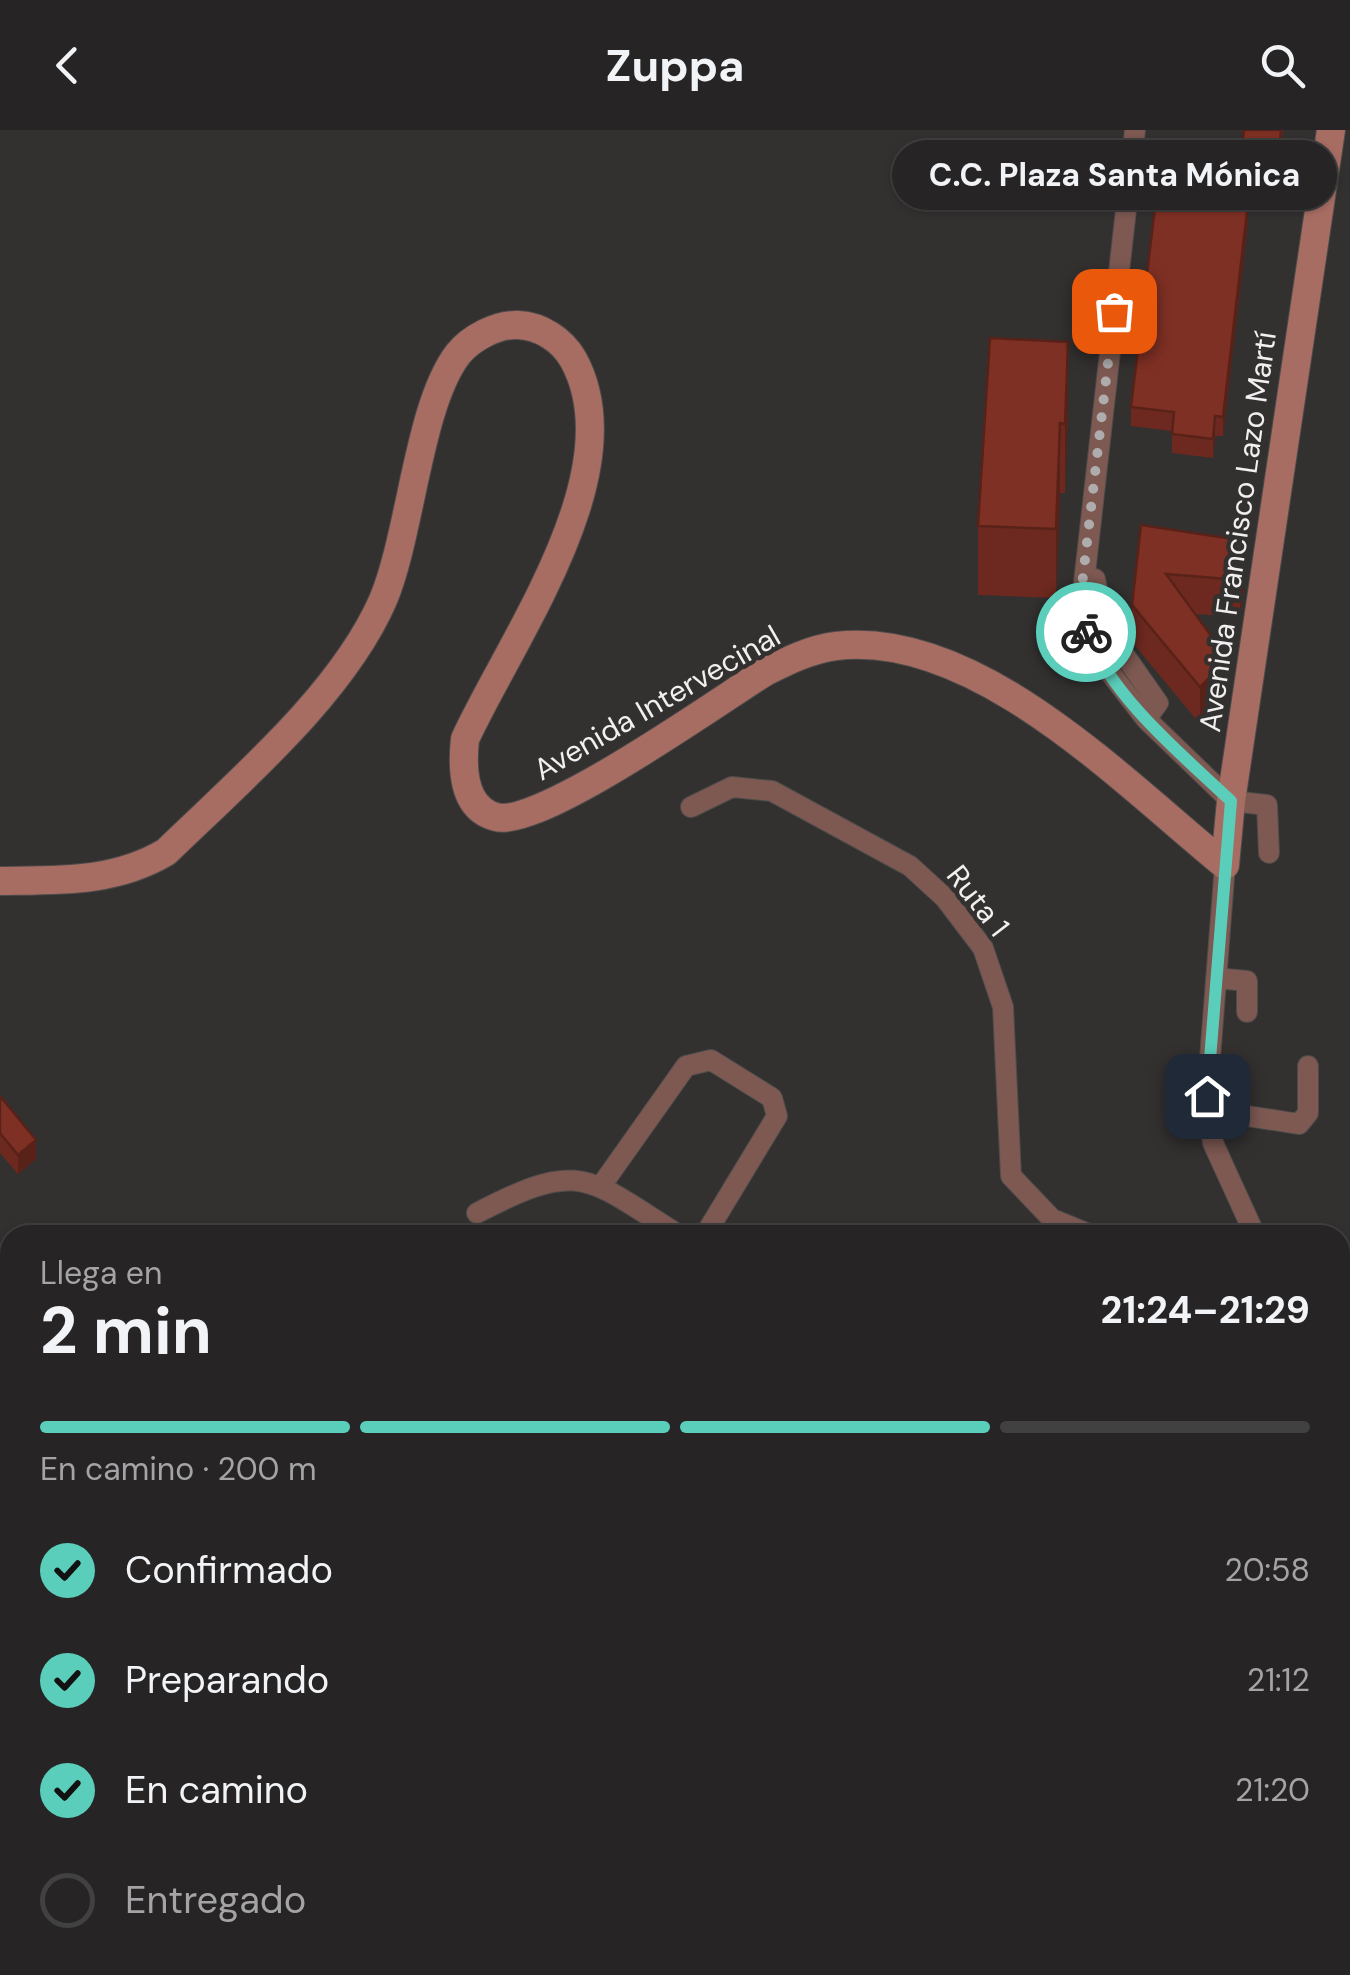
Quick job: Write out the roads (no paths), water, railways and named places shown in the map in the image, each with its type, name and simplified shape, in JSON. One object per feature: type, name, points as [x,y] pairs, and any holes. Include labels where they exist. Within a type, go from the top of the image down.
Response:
[{"type":"main road","name":"Avenida Francisco Lazo Martí","points":[[1225,865],[1231,801],[1330,130]]},
{"type":"main road","name":"Avenida Intervecinal","points":[[0,882],[98,879],[142,866],[166,852],[305,711],[358,646],[382,600],[433,412],[456,357],[468,343],[498,328],[519,325],[546,332],[567,349],[590,398],[590,422],[582,485],[552,574],[465,739],[462,767],[470,797],[481,809],[508,818],[558,802],[782,664],[836,646],[876,646],[951,666],[999,688],[1225,865]]},
{"type":"street","points":[[1135,130],[1081,609],[1086,635],[1102,662],[1146,718],[1231,801],[1266,806],[1269,854]]},
{"type":"street","points":[[1096,580],[1104,626],[1158,704],[1146,718]]},
{"type":"street","name":"Ruta 1","points":[[691,807],[732,788],[772,791],[910,866],[945,898],[984,948],[1002,1007],[1011,1176],[1052,1219],[1067,1225]]},
{"type":"street","name":"Avenida Francisco Lazo Martí","points":[[1225,865],[1209,1110],[1214,1142],[1251,1225]]},
{"type":"street","points":[[1216,978],[1247,980],[1247,1012]]},
{"type":"street","points":[[600,1186],[686,1066],[711,1060],[772,1098],[777,1116],[711,1225]]},
{"type":"street","points":[[1209,1110],[1299,1124],[1308,1112],[1308,1066]]},
{"type":"street","points":[[477,1213],[548,1180],[566,1178],[600,1186],[663,1225]]},
{"type":"place","name":"C.C. Plaza Santa Mónica","points":[[1114,311]]}]
